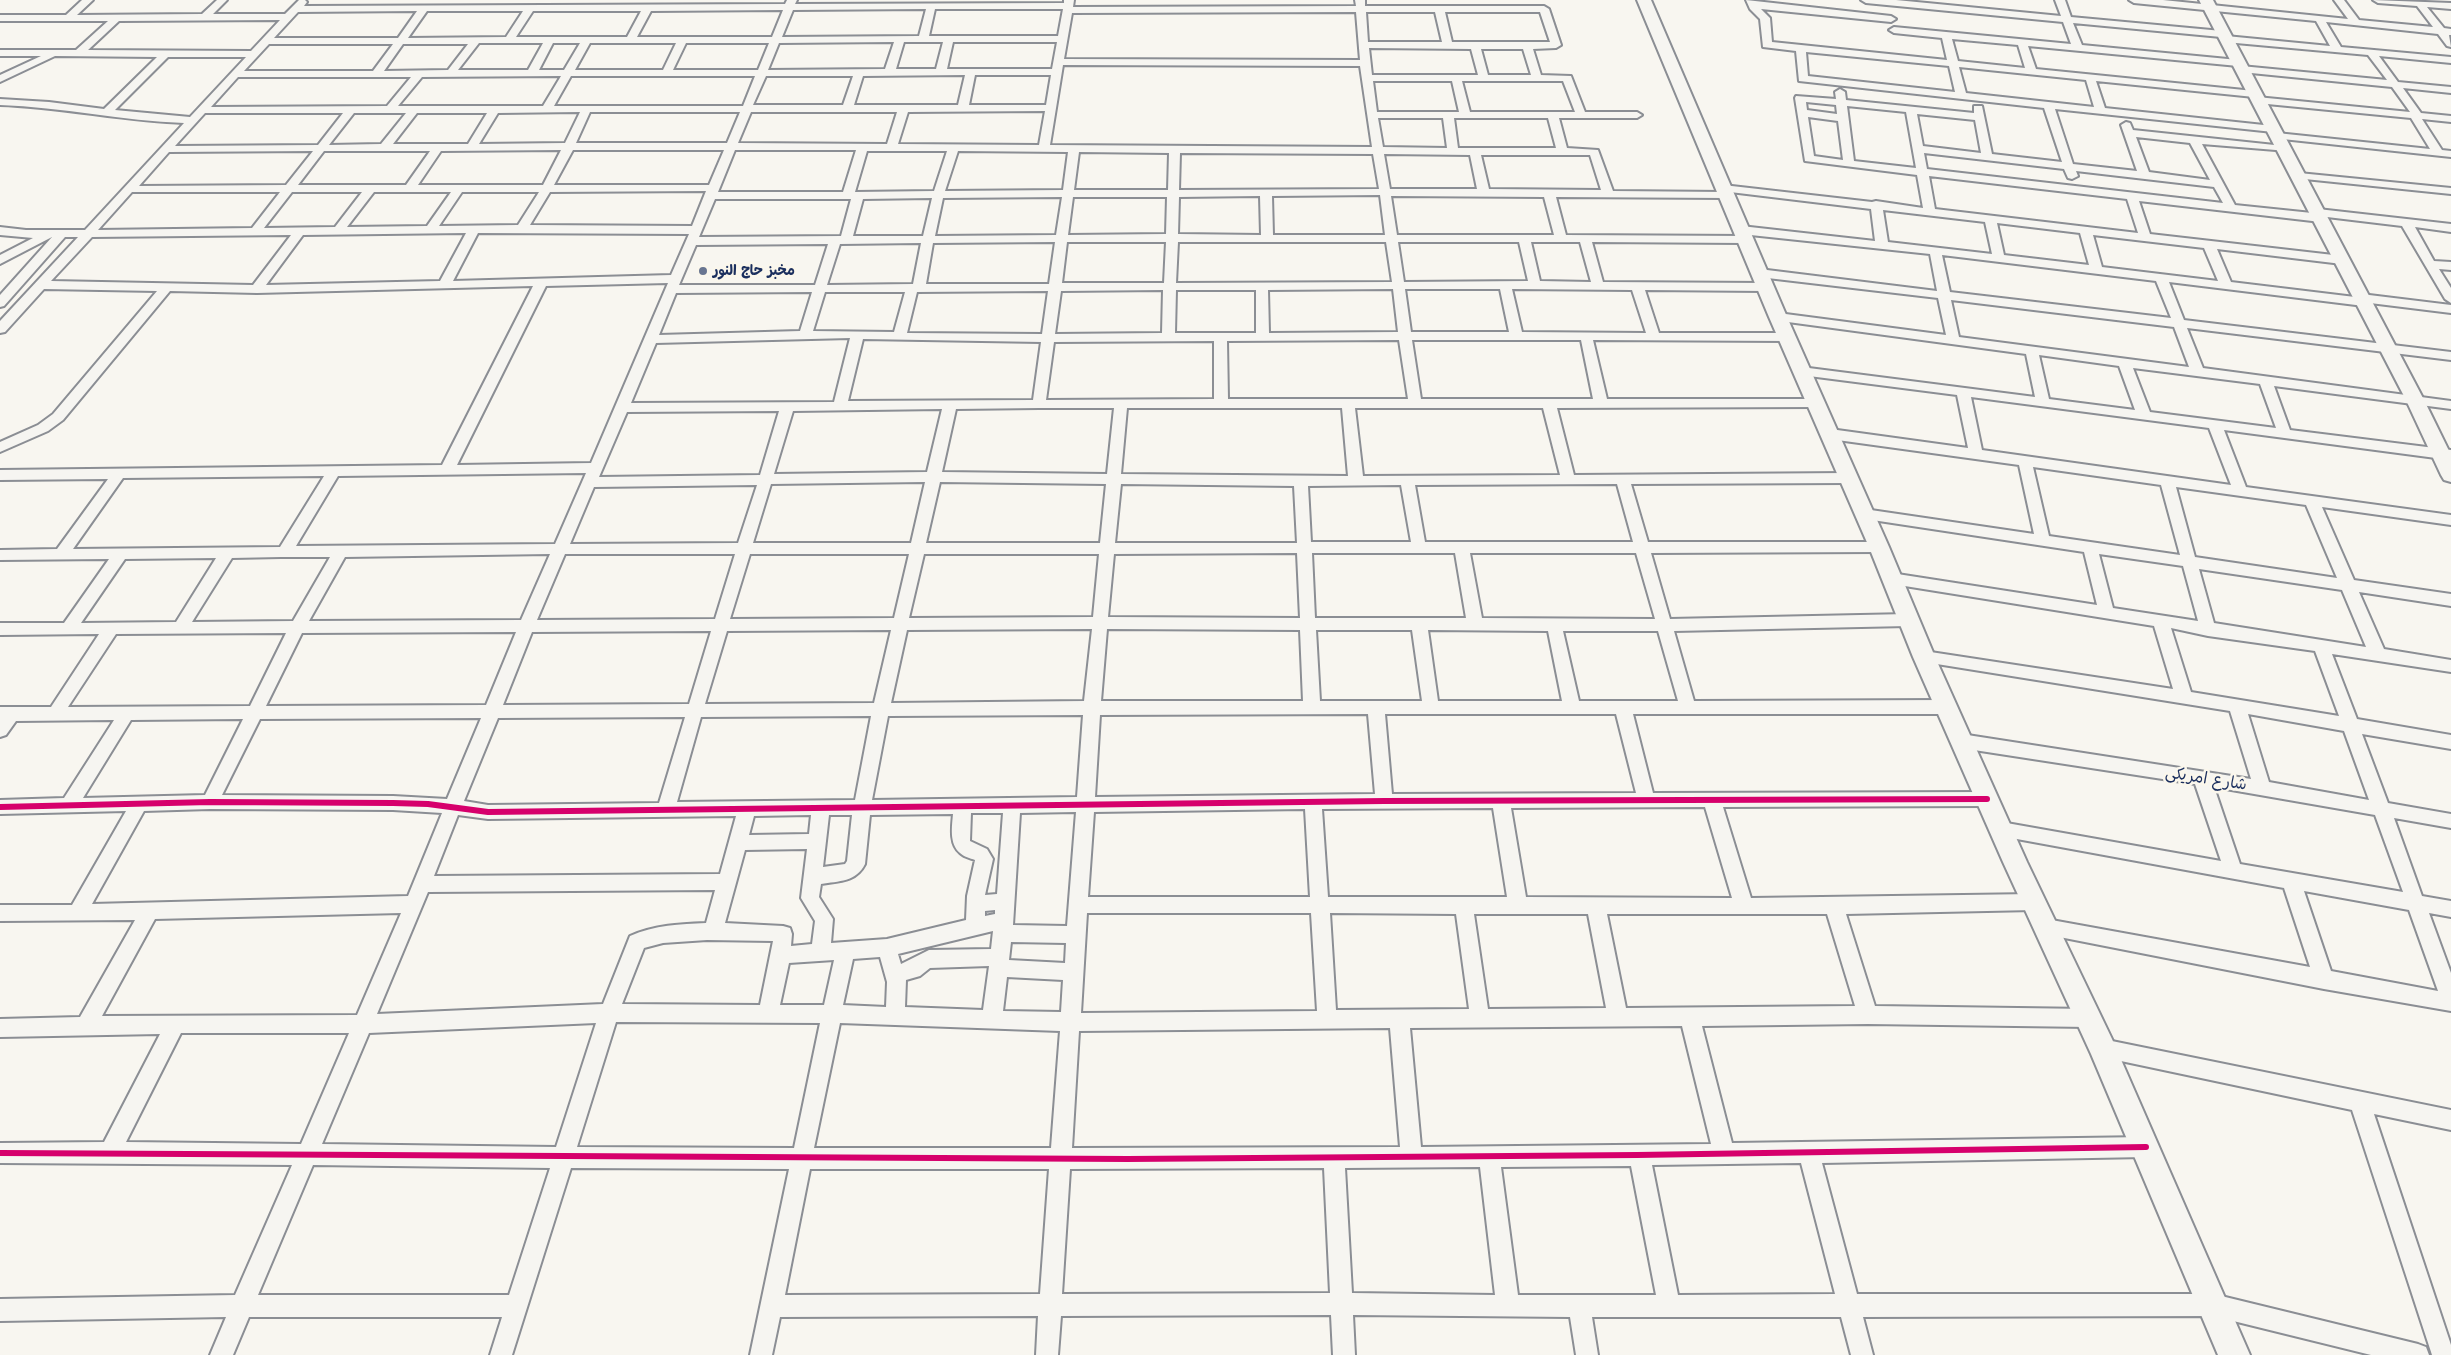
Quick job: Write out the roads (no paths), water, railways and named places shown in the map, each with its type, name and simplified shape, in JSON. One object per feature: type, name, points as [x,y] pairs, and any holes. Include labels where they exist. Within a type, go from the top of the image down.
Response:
[{"type":"street","points":[[69,17],[88,0]]},
{"type":"street","points":[[205,17],[222,0]]},
{"type":"street","points":[[0,329],[268,42],[304,0]]},
{"type":"street","points":[[465,9],[472,0]]},
{"type":"street","points":[[1644,0],[1742,234],[1879,547],[1924,658],[2001,830],[2089,1018],[2234,1355]]},
{"type":"street","points":[[1866,0],[2067,19],[2338,50],[2451,60]]},
{"type":"street","points":[[2060,0],[2078,48]]},
{"type":"street","points":[[2134,0],[2208,4],[2320,20],[2446,32]]},
{"type":"street","points":[[2339,0],[2356,24]]},
{"type":"street","points":[[2378,0],[2451,6]]},
{"type":"street","points":[[1888,1],[1897,44]]},
{"type":"street","points":[[1751,2],[1891,19]]},
{"type":"street","points":[[1751,2],[1766,18],[1767,45],[1801,49],[1897,44],[1946,35],[2130,53],[2394,85],[2451,90]]},
{"type":"street","points":[[0,18],[205,17],[293,13],[529,9],[610,4],[647,8],[882,3],[931,7],[986,3],[1068,5],[1360,5],[1439,9],[1493,4],[1544,9],[1556,45],[1528,47],[1475,44],[1362,45]]},
{"type":"street","points":[[221,1355],[414,904],[559,549],[622,408],[790,4]]},
{"type":"street","points":[[2208,4],[2320,216],[2362,300],[2446,454],[2451,476]]},
{"type":"street","points":[[2420,4],[2446,32],[2451,44]]},
{"type":"street","points":[[1044,149],[1068,5]]},
{"type":"street","points":[[1360,5],[1362,45],[1371,115],[1385,192],[1415,404]]},
{"type":"street","points":[[923,39],[931,7]]},
{"type":"street","points":[[631,40],[647,8]]},
{"type":"street","points":[[509,40],[529,9]]},
{"type":"street","points":[[1439,9],[1447,44]]},
{"type":"street","points":[[376,74],[423,10]]},
{"type":"street","points":[[78,54],[117,17]]},
{"type":"street","points":[[2320,20],[2338,50]]},
{"type":"street","points":[[1946,35],[1961,96]]},
{"type":"street","points":[[268,42],[776,38],[1062,39]]},
{"type":"street","points":[[941,71],[949,38]]},
{"type":"street","points":[[667,72],[683,39]]},
{"type":"street","points":[[890,71],[900,39]]},
{"type":"street","points":[[451,73],[476,40]]},
{"type":"street","points":[[532,73],[550,40]]},
{"type":"street","points":[[547,109],[587,40]]},
{"type":"street","points":[[2022,42],[2032,72]]},
{"type":"street","points":[[1475,44],[1484,78]]},
{"type":"street","points":[[1897,44],[1953,64],[2142,83],[2451,120]]},
{"type":"street","points":[[1528,47],[1537,78]]},
{"type":"street","points":[[1801,49],[1802,79],[2120,113],[2278,138],[2451,154]]},
{"type":"street","points":[[0,53],[256,54]]},
{"type":"street","points":[[2130,53],[2142,83]]},
{"type":"street","points":[[2371,53],[2417,116],[2416,120],[2439,153]]},
{"type":"street","points":[[0,79],[54,54]]},
{"type":"street","points":[[108,112],[166,54]]},
{"type":"street","points":[[237,74],[971,71],[1057,67],[1365,63]]},
{"type":"street","points":[[963,108],[971,71]]},
{"type":"street","points":[[848,107],[859,72]]},
{"type":"street","points":[[390,110],[420,73]]},
{"type":"street","points":[[1367,78],[1567,78],[1581,114]]},
{"type":"street","points":[[1456,78],[1465,115]]},
{"type":"street","points":[[2090,78],[2101,111]]},
{"type":"street","points":[[1839,83],[1849,164]]},
{"type":"street","points":[[1976,97],[1988,157]]},
{"type":"street","points":[[1980,117],[1800,98],[1809,159],[2231,208],[2451,228]]},
{"type":"street","points":[[0,102],[38,103],[168,120],[194,120]]},
{"type":"street","points":[[2048,105],[2076,190]]},
{"type":"street","points":[[205,110],[494,110],[747,107],[1050,108]]},
{"type":"street","points":[[891,149],[904,107]]},
{"type":"street","points":[[522,229],[547,189],[587,108]]},
{"type":"street","points":[[255,232],[352,110]]},
{"type":"street","points":[[385,147],[414,110]]},
{"type":"street","points":[[471,148],[494,110]]},
{"type":"street","points":[[1911,110],[1929,210]]},
{"type":"street","points":[[1803,113],[1843,118]]},
{"type":"street","points":[[2120,113],[2144,175]]},
{"type":"street","points":[[1552,114],[1562,151]]},
{"type":"street","points":[[1371,115],[1637,115]]},
{"type":"street","points":[[1448,115],[1454,150]]},
{"type":"street","points":[[2129,133],[2195,141],[2278,138]]},
{"type":"street","points":[[2195,141],[2231,208]]},
{"type":"street","points":[[167,149],[568,146],[1562,151],[1594,152],[1608,194]]},
{"type":"street","points":[[410,188],[437,148]]},
{"type":"street","points":[[805,336],[820,286],[840,239],[853,195],[862,148]]},
{"type":"street","points":[[899,337],[929,239],[938,195],[953,149]]},
{"type":"street","points":[[1168,337],[1172,285],[1175,149]]},
{"type":"street","points":[[1918,149],[2219,184]]},
{"type":"street","points":[[1039,404],[1060,239],[1074,150]]},
{"type":"street","points":[[1475,151],[1484,193]]},
{"type":"street","points":[[2299,176],[2451,191]]},
{"type":"street","points":[[338,231],[370,188]]},
{"type":"street","points":[[131,189],[460,188],[853,195],[1385,192],[1608,194],[1725,191],[1876,204],[2342,260]]},
{"type":"street","points":[[431,230],[460,188]]},
{"type":"street","points":[[1266,194],[1267,238]]},
{"type":"street","points":[[1548,194],[1561,239]]},
{"type":"street","points":[[2132,196],[2145,236]]},
{"type":"street","points":[[1876,204],[1882,245]]},
{"type":"street","points":[[1990,218],[1999,258]]},
{"type":"street","points":[[2406,223],[2451,299]]},
{"type":"street","points":[[0,231],[18,234],[522,229],[693,236],[840,239],[1585,239],[1742,234],[1882,245],[2226,286],[2451,309]]},
{"type":"street","points":[[2085,229],[2097,270]]},
{"type":"street","points":[[444,285],[474,230]]},
{"type":"street","points":[[256,289],[299,232]]},
{"type":"street","points":[[0,260],[56,233]]},
{"type":"street","points":[[0,303],[20,282],[56,233]]},
{"type":"street","points":[[1524,238],[1535,285]]},
{"type":"street","points":[[1585,239],[1598,285]]},
{"type":"street","points":[[2208,243],[2226,286]]},
{"type":"street","points":[[1935,251],[1942,294],[1953,340]]},
{"type":"street","points":[[2430,264],[2451,266]]},
{"type":"street","points":[[2162,278],[2198,372]]},
{"type":"street","points":[[41,285],[256,289],[541,282],[1055,287],[1172,285],[1638,285],[1762,280],[1942,294],[2179,325],[2451,356]]},
{"type":"street","points":[[0,281],[20,282]]},
{"type":"street","points":[[446,470],[541,282]]},
{"type":"street","points":[[1505,285],[1516,336]]},
{"type":"street","points":[[1638,285],[1654,336]]},
{"type":"street","points":[[1262,286],[1263,337]]},
{"type":"street","points":[[0,447],[43,428],[58,417],[166,288]]},
{"type":"street","points":[[651,339],[858,334],[899,337],[1048,338],[1654,336],[1782,327],[1953,340],[2124,364],[2451,404]]},
{"type":"street","points":[[840,405],[858,334]]},
{"type":"street","points":[[1586,336],[1601,403]]},
{"type":"street","points":[[1220,337],[1221,404]]},
{"type":"street","points":[[2032,351],[2042,402]]},
{"type":"street","points":[[2124,364],[2144,416]]},
{"type":"street","points":[[1801,371],[2446,454]]},
{"type":"street","points":[[2266,380],[2285,434]]},
{"type":"street","points":[[1963,392],[1976,454]]},
{"type":"street","points":[[622,408],[950,404],[1816,403]]},
{"type":"street","points":[[812,877],[844,873],[854,868],[862,808],[881,709],[950,404]]},
{"type":"street","points":[[1047,1355],[1092,708],[1120,404]]},
{"type":"street","points":[[1348,404],[1356,481]]},
{"type":"street","points":[[1549,404],[1568,480]]},
{"type":"street","points":[[666,810],[694,710],[746,550],[788,405]]},
{"type":"street","points":[[2215,425],[2241,491]]},
{"type":"street","points":[[1830,434],[2451,520]]},
{"type":"street","points":[[2025,461],[2043,540]]},
{"type":"street","points":[[0,475],[120,472],[446,470],[766,481],[932,478],[1407,481],[1622,478],[1848,478]]},
{"type":"street","points":[[284,552],[334,471]]},
{"type":"street","points":[[61,555],[120,472]]},
{"type":"street","points":[[1622,478],[1666,625],[1688,707]]},
{"type":"street","points":[[1301,481],[1312,708]]},
{"type":"street","points":[[1407,481],[1419,548]]},
{"type":"street","points":[[2167,481],[2191,561],[2208,630]]},
{"type":"street","points":[[2312,501],[2350,585],[2378,656]]},
{"type":"street","points":[[1864,514],[2451,600]]},
{"type":"street","points":[[2090,546],[2107,614]]},
{"type":"street","points":[[0,555],[559,549],[1643,549],[1879,547]]},
{"type":"street","points":[[1462,548],[1475,624]]},
{"type":"street","points":[[210,802],[298,628],[340,552]]},
{"type":"street","points":[[180,628],[227,553]]},
{"type":"street","points":[[69,628],[121,554]]},
{"type":"street","points":[[1891,578],[2208,630],[2451,666]]},
{"type":"street","points":[[0,630],[69,628],[526,628],[1100,623],[1666,625],[1908,620]]},
{"type":"street","points":[[2161,622],[2184,697]]},
{"type":"street","points":[[1419,624],[1431,707]]},
{"type":"street","points":[[1554,624],[1572,706]]},
{"type":"street","points":[[55,714],[111,629]]},
{"type":"street","points":[[2046,927],[2324,980],[2451,1000],[2383,809],[2322,647]]},
{"type":"street","points":[[1924,658],[2184,697],[2451,742]]},
{"type":"street","points":[[0,730],[6,714],[1572,706],[1946,707]]},
{"type":"street","points":[[1623,706],[1646,800]]},
{"type":"street","points":[[2237,706],[2262,788]]},
{"type":"street","points":[[1376,708],[1384,801]]},
{"type":"street","points":[[69,806],[127,713]]},
{"type":"street","name":"شارع امريكى","points":[[1961,741],[2202,778],[2451,820]]},
{"type":"street","points":[[2202,778],[2233,870]]},
{"type":"street","points":[[0,807],[210,802],[394,803],[428,804],[488,812],[1384,801],[1987,799]]},
{"type":"street","points":[[1712,800],[1744,906]]},
{"type":"street","points":[[1313,802],[1326,1019]]},
{"type":"street","points":[[1501,802],[1518,906]]},
{"type":"street","points":[[77,913],[139,804]]},
{"type":"street","points":[[992,1019],[1004,927],[1012,805]]},
{"type":"street","points":[[963,806],[962,842],[966,848],[978,853],[984,859],[975,904],[975,926]]},
{"type":"street","points":[[821,808],[810,898],[824,919],[821,953]]},
{"type":"street","points":[[714,931],[747,810]]},
{"type":"street","points":[[2001,830],[2451,909]]},
{"type":"street","points":[[738,843],[817,841]]},
{"type":"street","points":[[2291,880],[2324,980]]},
{"type":"street","points":[[421,884],[727,882]]},
{"type":"street","points":[[975,904],[1006,901]]},
{"type":"street","points":[[1078,905],[1596,907],[1834,906],[2034,902]]},
{"type":"street","points":[[0,913],[77,913],[414,904]]},
{"type":"street","points":[[1834,906],[1868,1015]]},
{"type":"street","points":[[1464,907],[1480,1018]]},
{"type":"street","points":[[1596,907],[1618,1018]]},
{"type":"street","points":[[86,1026],[150,911]]},
{"type":"street","points":[[781,955],[887,948],[975,926],[1004,927],[1076,935]]},
{"type":"street","points":[[501,1355],[609,1012],[635,946],[641,938],[714,931],[781,933],[784,936],[781,955],[768,1014]]},
{"type":"street","points":[[946,958],[950,931]]},
{"type":"street","points":[[887,948],[896,974],[895,1016]]},
{"type":"street","points":[[761,1355],[800,1157],[845,951]]},
{"type":"street","points":[[896,974],[914,970],[924,961],[946,958],[999,962],[1074,972]]},
{"type":"street","points":[[0,1028],[175,1024],[362,1024],[609,1012],[830,1014],[1070,1022],[1868,1015],[2089,1018]]},
{"type":"street","points":[[1690,1017],[1724,1154]]},
{"type":"street","points":[[1399,1018],[1411,1156]]},
{"type":"street","points":[[110,1152],[175,1024]]},
{"type":"street","points":[[2102,1048],[2451,1120]]},
{"type":"street","points":[[2360,1102],[2442,1355]]},
{"type":"street","points":[[0,1153],[110,1152],[1062,1160],[1411,1156],[1640,1157],[2146,1147]]},
{"type":"street","points":[[1809,1154],[1862,1355]]},
{"type":"street","points":[[1489,1156],[1508,1306]]},
{"type":"street","points":[[1334,1157],[1344,1355]]},
{"type":"street","points":[[1640,1157],[1669,1305]]},
{"type":"street","points":[[770,1306],[1342,1304],[1508,1306],[1848,1304],[2213,1305],[2418,1355]]},
{"type":"street","points":[[0,1310],[242,1306],[516,1306]]},
{"type":"street","points":[[1579,1306],[1587,1355]]},
{"type":"place","name":"مخبز حاج النور","points":[[703,271]]}]
